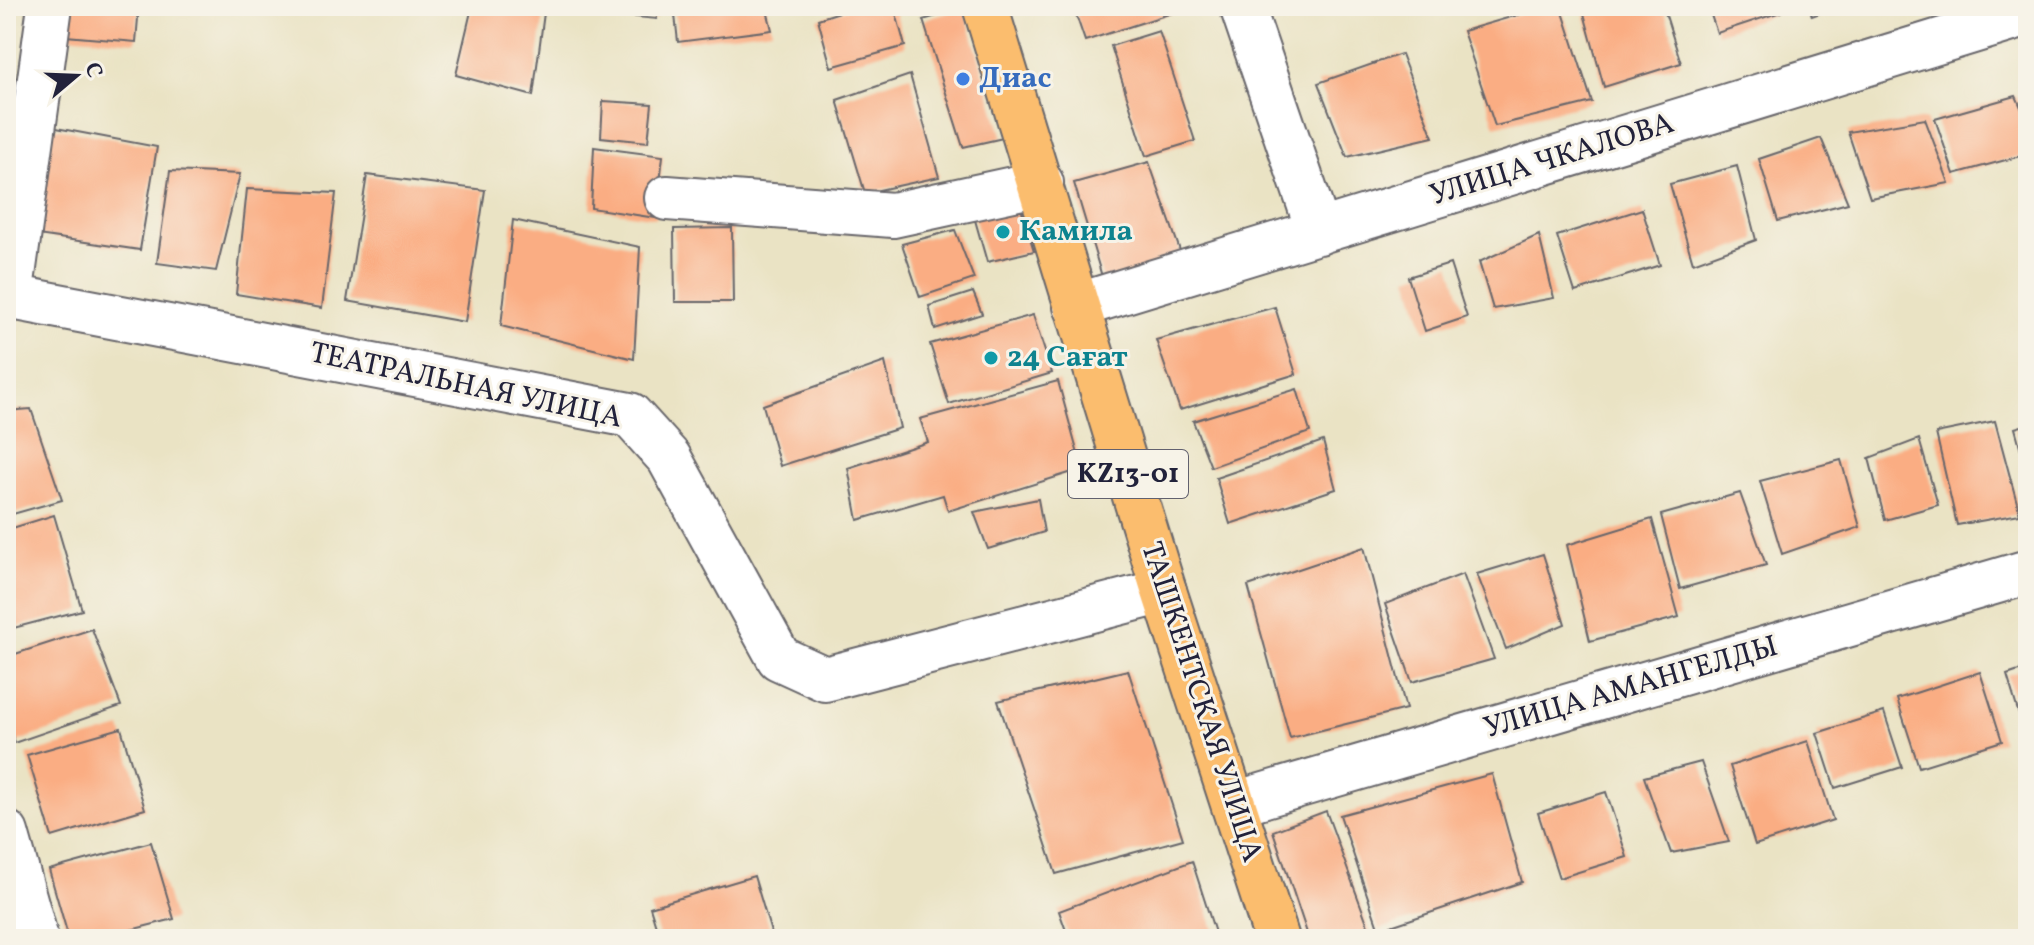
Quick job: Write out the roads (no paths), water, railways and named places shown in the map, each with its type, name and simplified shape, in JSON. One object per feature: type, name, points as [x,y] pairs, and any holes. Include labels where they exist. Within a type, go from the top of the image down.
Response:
[{"type":"main road","name":"ТАШКЕНТСКАЯ УЛИЦА","points":[[985,6],[1164,591],[1277,939]]},
{"type":"street","points":[[8,297],[50,6]]},
{"type":"street","points":[[1242,6],[1319,232]]},
{"type":"street","name":"УЛИЦА ЧКАЛОВА","points":[[1076,306],[2028,14]]},
{"type":"street","points":[[667,198],[893,215],[1041,183]]},
{"type":"street","name":"ТЕАТРАЛЬНАЯ УЛИЦА","points":[[8,297],[630,415],[669,458],[779,658],[825,679],[1164,591]]},
{"type":"street","name":"УЛИЦА АМАНГЕЛДЫ","points":[[1234,804],[2028,572]]},
{"type":"street","points":[[6,833],[36,939]]},
{"type":"place","name":"Диас","points":[[963,79]]},
{"type":"place","name":"Камила","points":[[1003,232]]},
{"type":"place","name":"24 Сағат","points":[[991,358]]}]
